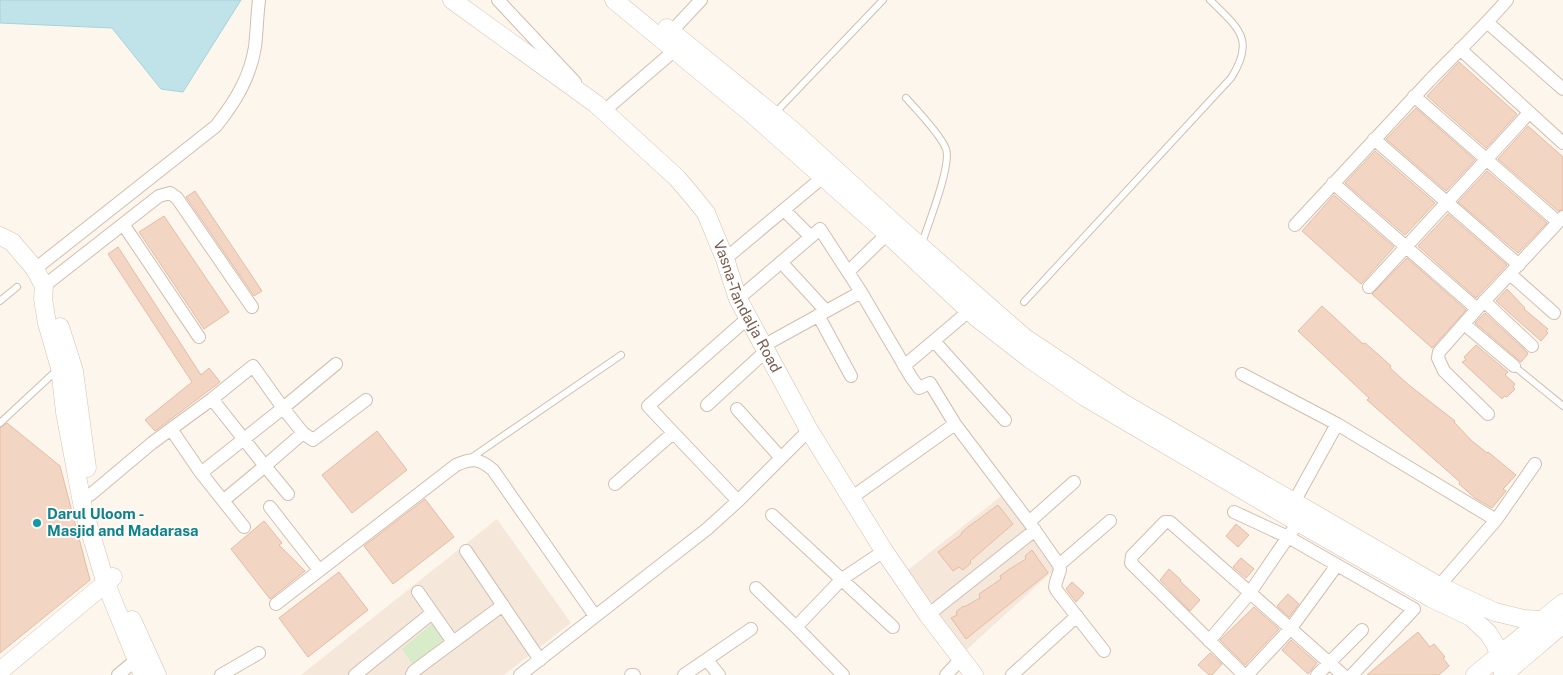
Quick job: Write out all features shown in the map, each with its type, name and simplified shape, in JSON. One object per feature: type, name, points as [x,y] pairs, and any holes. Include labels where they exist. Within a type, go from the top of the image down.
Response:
[{"type":"street","points":[[35,269],[216,126],[231,107],[246,79],[255,47],[259,0]]},
{"type":"street","name":"Vasna-Tandalja Road","points":[[452,0],[600,107],[677,178],[694,198],[706,214],[738,299],[809,430],[884,551],[928,615],[974,675]]},
{"type":"street","points":[[498,0],[600,107],[675,50]]},
{"type":"street","points":[[614,0],[752,114],[887,234],[969,311],[1030,359],[1086,396],[1439,586],[1495,612],[1524,619],[1543,620]]},
{"type":"street","points":[[632,0],[774,114],[1025,338],[1066,366],[1300,511],[1431,598],[1471,617],[1488,633],[1500,656],[1503,674]]},
{"type":"street","points":[[671,32],[701,0]]},
{"type":"street","points":[[1295,225],[1414,96],[1488,23],[1507,0]]},
{"type":"street","points":[[1488,23],[1563,90]]},
{"type":"street","points":[[1460,49],[1563,143]]},
{"type":"street","points":[[1414,96],[1487,160],[1561,220],[1442,348],[1438,358],[1444,371],[1488,414]]},
{"type":"street","points":[[1369,287],[1529,113]]},
{"type":"street","points":[[1374,139],[1447,203],[1514,269],[1554,313]]},
{"type":"street","points":[[724,259],[823,177]]},
{"type":"street","points":[[1333,183],[1405,246],[1532,346]]},
{"type":"street","points":[[44,293],[123,224],[159,196],[170,193],[177,198],[252,307]]},
{"type":"street","points":[[784,210],[810,236]]},
{"type":"street","points":[[123,224],[199,337]]},
{"type":"street","points":[[738,299],[820,229],[861,292],[918,388],[930,383],[954,424],[1032,526],[1059,565],[1060,570],[1055,587],[1104,651]]},
{"type":"street","points":[[848,272],[887,234]]},
{"type":"street","points":[[0,236],[12,242],[35,269],[44,293],[56,316],[74,371],[90,495],[111,579],[139,667],[118,675]]},
{"type":"street","points":[[781,262],[822,313],[851,376]]},
{"type":"street","points":[[707,405],[764,348],[861,292]]},
{"type":"street","points":[[44,293],[47,323],[60,368],[65,412],[83,508],[111,579],[127,608],[157,675]]},
{"type":"street","points":[[904,366],[969,311]]},
{"type":"street","points":[[738,501],[648,406],[748,318]]},
{"type":"street","points":[[1464,324],[1514,366]]},
{"type":"street","points":[[934,341],[1005,420]]},
{"type":"street","points":[[201,473],[336,364]]},
{"type":"street","points":[[90,495],[253,366],[302,433],[313,440],[366,400]]},
{"type":"street","points":[[1242,374],[1337,424],[1496,520]]},
{"type":"street","points":[[212,399],[288,494]]},
{"type":"street","points":[[737,409],[781,458]]},
{"type":"street","points":[[851,498],[954,424]]},
{"type":"street","points":[[1209,641],[1249,594],[1288,537],[1337,424]]},
{"type":"street","points":[[171,429],[201,473],[244,527]]},
{"type":"street","points":[[520,675],[678,553],[738,501],[809,430]]},
{"type":"street","points":[[224,500],[302,433]]},
{"type":"street","points":[[615,484],[673,433]]},
{"type":"street","points":[[276,604],[456,465],[469,459],[480,461],[493,470],[595,616]]},
{"type":"street","points":[[1439,586],[1496,520],[1535,464]]},
{"type":"street","points":[[928,615],[1032,526],[1074,482]]},
{"type":"street","points":[[270,507],[319,570]]},
{"type":"street","points":[[1234,512],[1288,537],[1414,609],[1352,675]]},
{"type":"street","points":[[772,515],[893,627]]},
{"type":"street","points":[[1059,565],[1110,521]]},
{"type":"street","points":[[1337,565],[1291,628],[1245,675],[1131,563],[1132,556],[1162,525],[1170,522],[1249,594],[1291,628],[1343,675]]},
{"type":"street","points":[[466,551],[540,660]]},
{"type":"street","points":[[796,627],[842,579],[884,551]]},
{"type":"street","points":[[0,671],[111,579]]},
{"type":"street","points":[[756,588],[843,675]]},
{"type":"street","points":[[418,592],[453,642]]},
{"type":"street","points":[[1476,675],[1563,603]]},
{"type":"street","points":[[412,675],[414,671],[502,605]]},
{"type":"street","points":[[355,675],[432,612]]},
{"type":"street","points":[[1012,675],[1077,616]]},
{"type":"street","points":[[1503,674],[1563,624]]},
{"type":"street","points":[[684,675],[751,629]]},
{"type":"street","points":[[1317,675],[1362,630]]},
{"type":"street","points":[[222,675],[259,653]]},
{"type":"street","points":[[946,675],[961,659]]},
{"type":"street","points":[[707,660],[719,675]]},
{"type":"lane","points":[[774,114],[883,0]]},
{"type":"lane","points":[[1024,302],[1231,78],[1238,68],[1244,42],[1242,35],[1210,0]]},
{"type":"lane","points":[[906,98],[942,142],[947,151],[942,182],[921,246]]},
{"type":"lane","points":[[0,301],[17,287]]},
{"type":"lane","points":[[469,459],[621,355]]},
{"type":"lane","points":[[1514,366],[1563,406]]},
{"type":"lane","points":[[0,422],[60,368]]},
{"type":"shaded area","points":[[1005,493],[1055,569],[962,654],[904,573]]},
{"type":"shaded area","points":[[497,519],[571,623],[504,675],[301,675]]},
{"type":"green space","points":[[432,624],[444,639],[413,665],[402,649]]},
{"type":"water","points":[[0,0],[241,0],[183,92],[161,89],[112,28],[0,23]]},
{"type":"building","points":[[1459,62],[1517,114],[1486,148],[1427,96]]},
{"type":"building","points":[[1416,108],[1475,160],[1446,191],[1386,139]]},
{"type":"building","points":[[1528,126],[1563,157],[1563,209],[1558,211],[1498,159]]},
{"type":"building","points":[[1375,151],[1435,203],[1405,235],[1345,183]]},
{"type":"building","points":[[1487,171],[1547,223],[1518,253],[1458,202]]},
{"type":"building","points":[[195,191],[262,291],[254,296],[186,197]]},
{"type":"building","points":[[1334,195],[1394,247],[1361,284],[1302,231]]},
{"type":"building","points":[[1448,214],[1507,265],[1476,298],[1418,246]]},
{"type":"building","points":[[164,216],[229,312],[204,329],[139,232]]},
{"type":"building","points":[[118,247],[201,375],[209,368],[220,382],[155,431],[145,420],[192,382],[108,254]]},
{"type":"building","points":[[1407,258],[1466,310],[1432,348],[1372,294]]},
{"type":"building","points":[[1507,289],[1524,309],[1548,329],[1546,331],[1548,333],[1541,341],[1496,301]]},
{"type":"building","points":[[1322,306],[1363,344],[1365,343],[1391,366],[1390,368],[1410,386],[1455,421],[1472,441],[1516,475],[1503,489],[1506,491],[1492,508],[1475,498],[1459,484],[1460,482],[1367,400],[1369,398],[1298,331]]},
{"type":"building","points":[[1485,313],[1527,352],[1528,354],[1521,362],[1475,323]]},
{"type":"building","points":[[1476,345],[1508,372],[1505,375],[1515,384],[1513,387],[1515,389],[1507,397],[1504,396],[1502,399],[1462,362],[1466,360],[1464,357]]},
{"type":"building","name":"Darul Uloom - Masjid and Madarasa","points":[[7,423],[60,466],[90,580],[0,653],[0,428]]},
{"type":"building","points":[[377,431],[407,470],[352,513],[322,475]]},
{"type":"building","points":[[425,499],[454,537],[393,584],[364,546]]},
{"type":"building","points":[[998,505],[1013,524],[970,561],[971,563],[963,570],[959,567],[953,571],[938,552]]},
{"type":"building","points":[[264,521],[282,543],[279,545],[305,571],[270,599],[231,549]]},
{"type":"building","points":[[1236,524],[1249,535],[1238,547],[1226,536]]},
{"type":"building","points":[[1032,550],[1048,573],[966,639],[951,618],[957,615],[956,612],[963,606],[980,598],[979,594],[1001,579],[1000,576],[1008,570],[1026,559],[1025,556]]},
{"type":"building","points":[[1241,558],[1254,569],[1246,578],[1233,567]]},
{"type":"building","points":[[1169,569],[1200,600],[1190,611],[1160,580]]},
{"type":"building","points":[[339,572],[368,610],[308,657],[279,618]]},
{"type":"building","points":[[1072,582],[1084,593],[1076,602],[1066,589]]},
{"type":"building","points":[[1288,594],[1299,604],[1289,617],[1277,606]]},
{"type":"building","points":[[1254,607],[1279,629],[1245,665],[1220,640]]},
{"type":"building","points":[[1418,632],[1430,647],[1434,644],[1445,657],[1443,658],[1449,666],[1439,675],[1367,675]]},
{"type":"building","points":[[1291,640],[1317,663],[1308,674],[1282,650]]},
{"type":"building","points":[[1210,653],[1222,664],[1212,675],[1209,675],[1198,665]]},
{"type":"place","name":"Darul Uloom - Masjid and Madarasa","points":[[37,523]]}]
